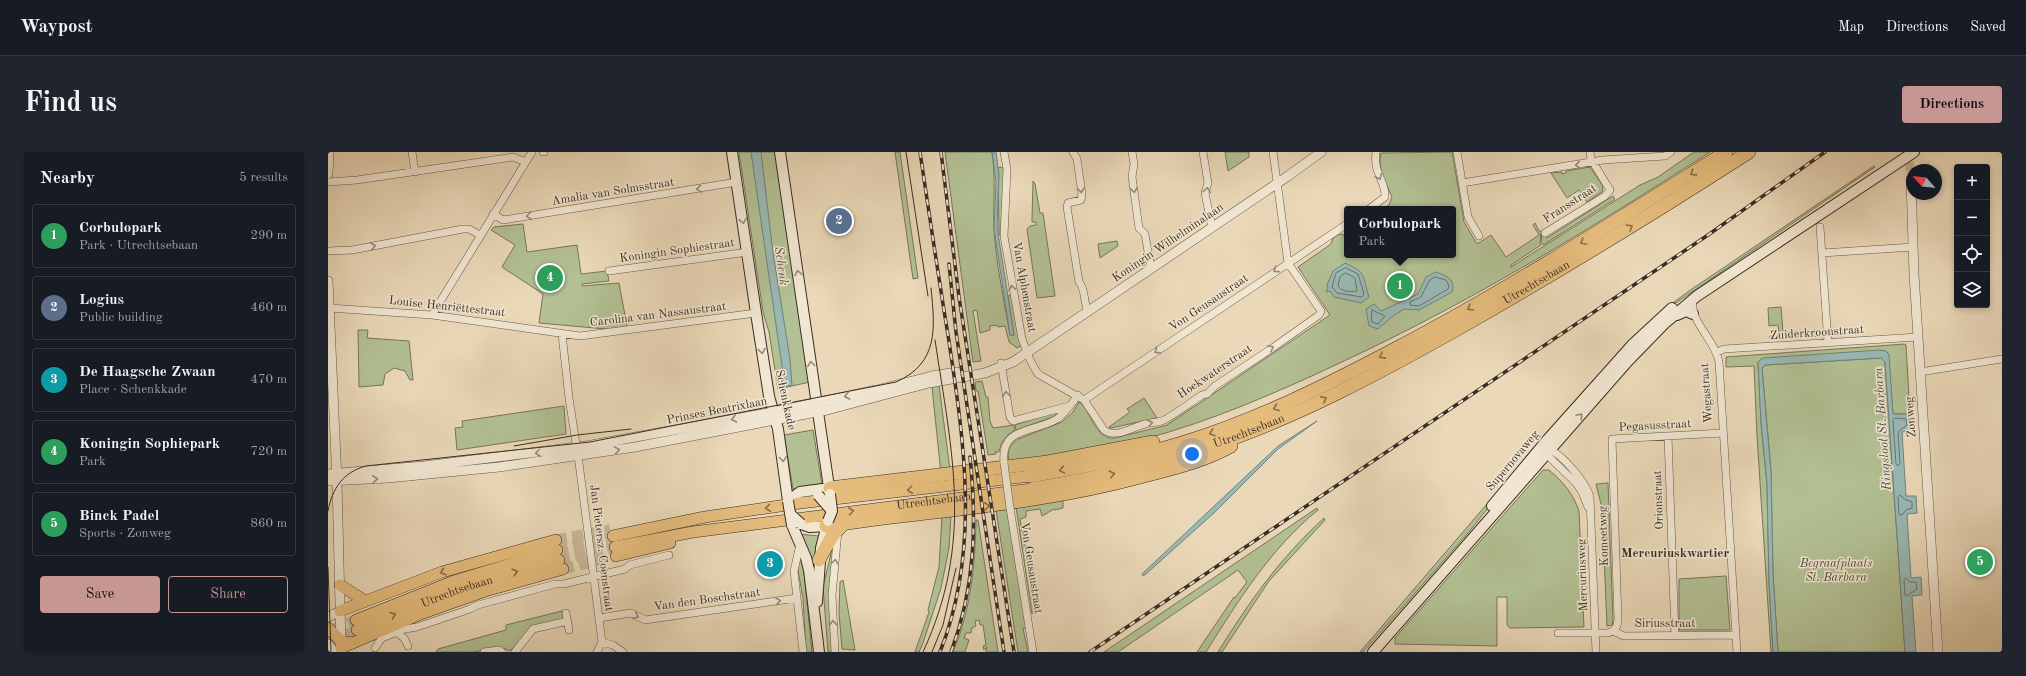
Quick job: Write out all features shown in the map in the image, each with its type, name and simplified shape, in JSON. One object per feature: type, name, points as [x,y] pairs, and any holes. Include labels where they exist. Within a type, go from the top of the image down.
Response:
[{"type":"highway","name":"Utrechtsebaan","points":[[1031,476],[1112,461],[1182,443],[1252,418],[1295,399],[1409,342],[1592,236],[1726,152]]},
{"type":"highway","name":"Utrechtsebaan","points":[[1032,489],[1094,478],[1160,462],[1213,446],[1283,418],[1380,371],[1513,297],[1625,230],[1748,152]]},
{"type":"highway","points":[[819,560],[832,536],[834,522],[1003,504],[1118,483],[1213,456],[1283,418]]},
{"type":"highway","points":[[830,491],[1048,462],[1108,452],[1163,439],[1182,443]]},
{"type":"main road","name":"Schenkkade","points":[[732,152],[756,313],[789,500],[790,514],[796,525],[800,544],[809,570],[816,619]]},
{"type":"main road","points":[[780,152],[834,522]]},
{"type":"main road","points":[[1691,297],[1907,155]]},
{"type":"main road","name":"Supernovaweg","points":[[1365,652],[1470,533],[1546,450],[1634,355],[1691,297]]},
{"type":"main road","name":"Supernovaweg","points":[[1373,652],[1546,450],[1636,341],[1657,321],[1691,297]]},
{"type":"main road","points":[[1672,317],[1686,311],[1694,314]]},
{"type":"main road","name":"Utrechtsebaan","points":[[1031,476],[800,503],[705,517],[666,520],[613,542],[1032,489]]},
{"type":"main road","points":[[789,500],[800,492],[815,493],[830,491]]},
{"type":"main road","points":[[815,493],[834,522]]},
{"type":"main road","points":[[796,525],[810,527],[834,522]]},
{"type":"main road","points":[[340,611],[442,572],[559,555]]},
{"type":"main road","points":[[328,628],[338,648],[423,613],[485,591],[559,555]]},
{"type":"main road","name":"Utrechtsebaan","points":[[356,625],[559,555]]},
{"type":"main road","points":[[819,560],[816,619],[819,652]]},
{"type":"main road","points":[[340,584],[365,602]]},
{"type":"street","points":[[328,174],[329,152]]},
{"type":"street","points":[[412,152],[415,172]]},
{"type":"street","points":[[432,314],[532,152]]},
{"type":"street","name":"Van Alphenstraat","points":[[1004,152],[1007,169],[1004,236],[1022,339],[1038,374],[1078,395],[1084,400],[1104,430],[1108,434],[1113,434]]},
{"type":"street","points":[[1073,152],[1077,159],[1082,194],[1081,200],[1068,203],[1067,207],[1079,282],[1082,285],[1085,306],[1088,312]]},
{"type":"street","points":[[1132,152],[1134,164],[1132,177],[1139,228],[1145,234],[1151,269]]},
{"type":"street","points":[[1203,152],[1208,183],[1205,193],[1212,228]]},
{"type":"street","points":[[1273,152],[1288,262]]},
{"type":"street","name":"Koningin Wilhelminalaan","points":[[999,367],[1028,353],[1278,184],[1321,152]]},
{"type":"street","points":[[1373,206],[1385,197],[1386,191],[1377,172],[1375,162],[1376,152]]},
{"type":"street","points":[[1457,152],[1468,217],[1479,236]]},
{"type":"street","name":"Fransstraat","points":[[1545,233],[1605,196],[1610,190],[1594,163],[1590,152]]},
{"type":"street","points":[[1462,183],[1594,163],[1603,160],[1665,156],[1671,152]]},
{"type":"street","points":[[328,182],[415,172],[513,157],[526,162]]},
{"type":"street","name":"Amalia van Solmsstraat","points":[[493,214],[503,220],[737,182]]},
{"type":"street","name":"Zonweg","points":[[1912,200],[1920,372],[1938,652]]},
{"type":"street","name":"Von Geusaustraat","points":[[1084,400],[1344,226]]},
{"type":"street","points":[[1820,227],[1828,343]]},
{"type":"street","points":[[328,251],[352,250],[463,229],[469,229],[480,235]]},
{"type":"street","points":[[1822,253],[1913,247]]},
{"type":"street","name":"Koningin Sophiestraat","points":[[609,271],[748,252]]},
{"type":"street","name":"Hoekwaterstraat","points":[[1113,434],[1138,428],[1142,424],[1164,420],[1202,395],[1206,394],[1215,386],[1266,351],[1271,350],[1319,315],[1321,311],[1288,262]]},
{"type":"street","points":[[328,281],[332,477],[340,584],[338,648]]},
{"type":"street","name":"Wegastraat","points":[[1691,297],[1694,314],[1717,352],[1719,362],[1737,652]]},
{"type":"street","name":"Louise Henriëttestraat","points":[[329,308],[432,314],[562,334]]},
{"type":"street","name":"Carolina van Nassaustraat","points":[[562,334],[580,336],[596,335],[756,313]]},
{"type":"street","name":"Jan Pietersz. Coenstraat","points":[[562,334],[602,642]]},
{"type":"street","name":"Zuiderkroonstraat","points":[[1717,352],[1724,350],[1918,337]]},
{"type":"street","points":[[1920,372],[2002,359]]},
{"type":"street","points":[[999,367],[1010,417],[1016,421],[1069,406]]},
{"type":"street","name":"Prinses Beatrixlaan","points":[[332,477],[424,466],[577,452],[654,435],[774,416],[817,407],[932,376],[999,367]]},
{"type":"street","name":"Von Geusaustraat","points":[[1033,652],[1010,508],[1004,463],[1004,448],[1010,438],[1017,434],[1058,419],[1078,395]]},
{"type":"street","name":"Pegasusstraat","points":[[1612,439],[1723,433]]},
{"type":"street","name":"Orionstraat","points":[[1668,436],[1675,636]]},
{"type":"street","name":"Komeetweg","points":[[1612,439],[1618,619],[1617,626],[1613,631]]},
{"type":"street","name":"Mercuriusweg","points":[[1546,450],[1579,486],[1591,517],[1596,652]]},
{"type":"street","points":[[834,522],[832,595],[835,652]]},
{"type":"street","points":[[800,544],[794,571],[803,652]]},
{"type":"street","points":[[375,648],[382,638],[498,598],[594,577],[670,555]]},
{"type":"street","name":"Van den Boschstraat","points":[[599,618],[631,613],[644,620],[797,598]]},
{"type":"street","points":[[328,617],[340,611]]},
{"type":"street","points":[[566,613],[569,630]]},
{"type":"street","points":[[515,652],[533,628],[568,621]]},
{"type":"street","name":"Siriusstraat","points":[[1596,633],[1608,634],[1613,631],[1624,636],[1736,635]]},
{"type":"street","points":[[397,633],[404,638],[408,646]]},
{"type":"street","points":[[1558,633],[1596,633]]},
{"type":"street","points":[[597,652],[602,642],[613,645],[623,652]]},
{"type":"street","points":[[484,652],[499,650],[502,652]]},
{"type":"green space","points":[[739,152],[777,152],[810,382],[778,389],[769,332],[763,312]]},
{"type":"green space","points":[[895,152],[900,152],[918,278],[913,279]]},
{"type":"green space","points":[[945,152],[992,152],[994,181],[994,229],[998,269],[1010,335],[1014,335],[1008,296],[1011,295],[1022,345],[1017,348],[1009,342],[1005,326],[990,326],[990,330],[980,333],[977,310],[973,311],[981,361],[973,362]]},
{"type":"green space","points":[[1225,152],[1249,152],[1249,157],[1228,171]]},
{"type":"green space","points":[[1452,152],[1464,222],[1477,244],[1491,235],[1506,257],[1539,235],[1533,225],[1535,223],[1539,231],[1541,231],[1541,245],[1511,265],[1511,267],[1640,185],[1658,177],[1694,152],[1710,152],[1583,232],[1453,306],[1408,330],[1292,385],[1219,415],[1149,438],[1009,462],[1009,449],[1015,441],[1062,422],[1073,412],[1079,402],[1087,411],[1098,430],[1108,438],[1115,438],[1167,425],[1330,315],[1298,267],[1331,244],[1333,238],[1339,234],[1344,235],[1344,258],[1456,258],[1456,206],[1388,206],[1392,197],[1381,170],[1381,153]]},
{"type":"green space","points":[[1874,166],[1875,167],[1667,309],[1546,435],[1623,347],[1658,314],[1689,291]]},
{"type":"green space","points":[[1000,167],[1005,169],[1002,235],[999,235],[998,168]]},
{"type":"green space","points":[[1590,167],[1603,186],[1602,192],[1587,202],[1579,190],[1567,198],[1551,173],[1562,172],[1562,174],[1566,173],[1566,171]]},
{"type":"green space","points":[[1033,181],[1035,184],[1040,213],[1043,213],[1055,296],[1037,298],[1027,229],[1030,226],[1036,225],[1036,222],[1032,222]]},
{"type":"green space","points":[[1613,196],[1615,199],[1543,245],[1541,242],[1542,232],[1547,238]]},
{"type":"green space","points":[[523,224],[527,252],[577,245],[581,274],[607,271],[609,281],[582,284],[582,286],[619,283],[628,331],[539,323],[543,294],[502,267],[515,245],[491,230],[494,227]]},
{"type":"green space","points":[[1117,241],[1118,246],[1100,258],[1098,244]]},
{"type":"green space","points":[[1781,307],[1783,332],[1820,330],[1821,336],[1770,339],[1770,336],[1779,334],[1778,325],[1769,326],[1768,308]]},
{"type":"green space","points":[[358,330],[368,330],[367,338],[409,341],[413,380],[410,380],[405,371],[394,368],[385,374],[383,385],[359,387]]},
{"type":"green space","points":[[1905,344],[1910,414],[1893,414],[1888,353],[1884,351],[1762,359],[1758,362],[1761,423],[1767,484],[1769,582],[1773,652],[1771,652],[1754,366],[1726,367],[1726,357]]},
{"type":"green space","name":"Begraafplaats St. Barbara","points":[[1881,358],[1885,362],[1905,652],[1778,652],[1773,574],[1771,472],[1762,368],[1766,365]]},
{"type":"green space","points":[[982,381],[986,397],[988,397],[990,421],[993,428],[1014,425],[1015,430],[1004,439],[999,452],[995,452],[996,454],[988,455],[978,391],[976,391],[975,382]]},
{"type":"green space","points":[[939,385],[950,470],[941,474],[932,387]]},
{"type":"green space","points":[[1144,398],[1157,418],[1111,428],[1109,427],[1130,412],[1127,409]]},
{"type":"green space","points":[[564,406],[566,434],[457,450],[455,428],[463,427],[462,421]]},
{"type":"green space","points":[[1061,410],[1053,417],[1016,430],[1015,425]]},
{"type":"green space","points":[[813,430],[822,485],[793,489],[784,435]]},
{"type":"green space","points":[[1543,470],[1549,470],[1559,479],[1571,493],[1579,511],[1584,627],[1510,628],[1507,625],[1507,597],[1497,597],[1497,646],[1395,644],[1395,638]]},
{"type":"green space","points":[[1608,483],[1613,621],[1612,625],[1607,626],[1602,508],[1596,484]]},
{"type":"green space","points":[[1493,497],[1488,508],[1468,533],[1363,652],[1360,652]]},
{"type":"green space","points":[[1063,500],[1063,508],[1054,509],[1042,516],[1040,509],[1026,511],[1026,517],[1020,519],[1022,532],[1020,532],[1022,541],[1025,545],[1034,611],[1032,614],[1016,507]]},
{"type":"green space","points":[[1007,508],[1026,628],[1023,628],[1028,652],[1018,652],[996,510]]},
{"type":"green space","points":[[1317,508],[1318,510],[1285,541],[1256,576],[1206,652],[1197,652],[1234,597],[1235,598],[1247,582],[1238,570],[1118,652],[1104,652]]},
{"type":"green space","points":[[951,515],[949,548],[941,588],[923,643],[919,652],[915,652],[929,612],[928,610],[939,567],[942,516]]},
{"type":"green space","points":[[1324,518],[1325,520],[1269,581],[1222,652],[1218,652],[1266,581],[1293,549]]},
{"type":"green space","points":[[976,520],[978,520],[998,652],[986,652],[987,647],[984,650],[983,646],[986,645],[983,625],[980,625],[979,620],[975,621],[976,626],[972,628],[971,633],[966,633],[964,638],[969,640],[965,652],[953,652],[964,620],[971,587],[975,554]]},
{"type":"green space","points":[[798,534],[819,536],[815,554],[814,581]]},
{"type":"green space","points":[[835,537],[829,595],[834,652],[828,652],[823,587]]},
{"type":"green space","points":[[802,554],[812,652],[806,652],[803,598],[797,565]]},
{"type":"green space","points":[[1726,576],[1730,630],[1679,630],[1679,579]]},
{"type":"green space","points":[[843,580],[855,650],[842,649],[839,613],[840,582]]},
{"type":"green space","points":[[562,611],[563,619],[531,627],[520,642],[510,651],[500,647],[474,652],[436,652],[438,649],[506,630],[506,625]]},
{"type":"water","points":[[751,152],[761,152],[773,253],[790,359],[792,385],[785,387]]},
{"type":"water","points":[[992,152],[996,152],[999,175],[997,227],[1014,335],[1010,335],[994,229],[996,182]]},
{"type":"water","points":[[1345,263],[1357,269],[1363,276],[1369,297],[1361,303],[1334,297],[1330,291],[1326,291],[1333,271]]},
{"type":"water","points":[[1436,272],[1447,277],[1451,281],[1453,284],[1452,292],[1419,310],[1404,309],[1378,329],[1369,326],[1366,309],[1374,304],[1381,311],[1418,294],[1426,277]]},
{"type":"water","points":[[1880,350],[1886,351],[1889,355],[1893,414],[1910,414],[1912,431],[1902,432],[1906,496],[1916,496],[1917,513],[1907,514],[1911,578],[1921,577],[1922,595],[1912,596],[1916,652],[1905,652],[1885,362],[1881,358],[1765,365],[1762,368],[1771,472],[1773,574],[1778,652],[1773,652],[1769,582],[1767,484],[1761,423],[1758,362],[1763,358]]},
{"type":"water","points":[[1317,421],[1278,449],[1215,512],[1143,576],[1142,574],[1278,446]]},
{"type":"tunnel","points":[[556,540],[610,530]]},
{"type":"tunnel","points":[[557,550],[613,536]]},
{"type":"tunnel","points":[[559,560],[615,547]]},
{"type":"tunnel","points":[[563,569],[616,556]]},
{"type":"tunnel","points":[[333,630],[356,620]]},
{"type":"tunnel","points":[[328,643],[357,630]]},
{"type":"tram line","points":[[906,152],[928,296]]},
{"type":"tram line","points":[[328,511],[332,496],[340,482],[351,472],[366,466],[590,442],[896,382],[910,374],[920,365],[927,354],[931,343],[933,330],[931,288]]},
{"type":"tram line","points":[[923,652],[939,612],[949,573],[954,535],[952,460],[935,340]]},
{"type":"tram line","points":[[514,446],[577,435],[631,429]]},
{"type":"tram line","points":[[328,567],[331,652]]},
{"type":"tram line","points":[[932,652],[943,625],[956,568]]},
{"type":"railway","points":[[920,152],[954,375],[963,455],[965,495],[965,534],[961,574],[953,613],[940,652]]},
{"type":"railway","points":[[941,152],[959,297],[1014,652]]},
{"type":"railway","points":[[1090,652],[1708,235],[1825,152]]},
{"type":"railway","points":[[949,264],[956,332],[1004,652]]},
{"type":"railway","points":[[951,652],[965,604],[972,556],[973,507],[970,457]]},
{"type":"place","name":"Logius","points":[[839,221]]},
{"type":"place","name":"Koningin Sophiepark","points":[[550,278]]},
{"type":"place","name":"Corbulopark","points":[[1400,286]]},
{"type":"place","name":"Binck Padel","points":[[1980,562]]},
{"type":"place","name":"De Haagsche Zwaan","points":[[770,564]]},
{"type":"district","name":"Mercuriuskwartier","points":[[1675,553]]},
{"type":"water label","name":"Schenk","points":[[781,266]]},
{"type":"water label","name":"Ringsloot St. Barbara","points":[[1883,429]]}]
